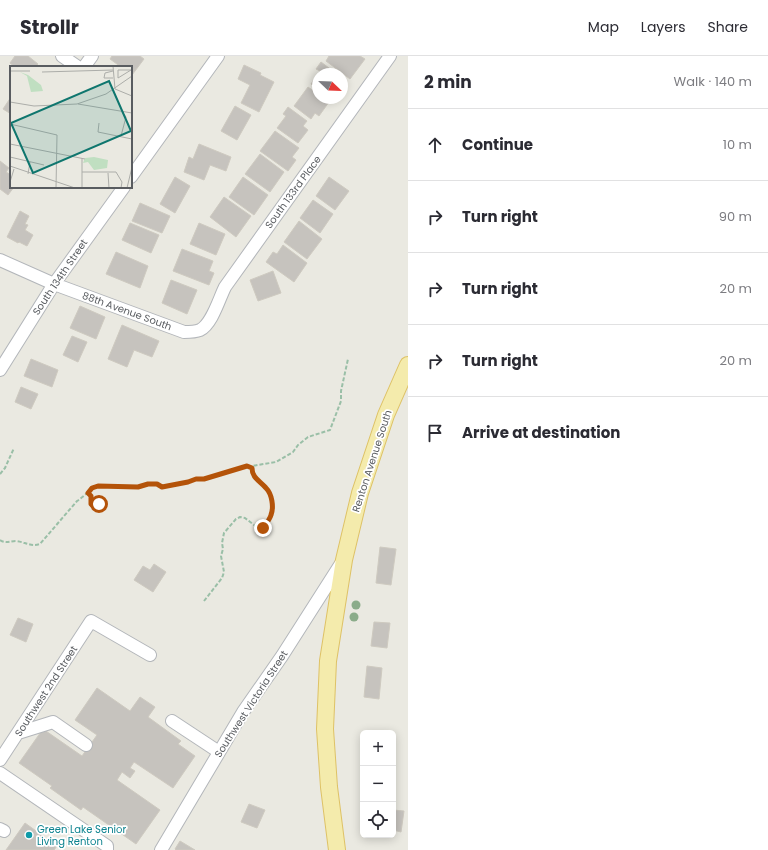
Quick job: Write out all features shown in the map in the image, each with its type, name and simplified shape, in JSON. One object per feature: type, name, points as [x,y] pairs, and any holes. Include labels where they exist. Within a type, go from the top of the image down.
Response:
[{"type":"main road","name":"Renton Avenue South","points":[[337,850],[329,787],[325,729],[328,662],[344,560],[360,493],[386,415],[408,365]]},
{"type":"street","points":[[62,56],[77,66]]},
{"type":"street","points":[[85,66],[92,56]]},
{"type":"street","points":[[132,176],[218,56]]},
{"type":"street","name":"South 133rd Place","points":[[200,330],[211,319],[225,287],[390,56]]},
{"type":"street","name":"South 134th Street","points":[[0,370],[54,284],[123,188]]},
{"type":"street","name":"88th Avenue South","points":[[0,260],[54,284],[184,332],[200,330]]},
{"type":"street","name":"Southwest Victoria Street","points":[[160,850],[243,712],[282,656],[344,560]]},
{"type":"street","name":"Southwest 2nd Street","points":[[0,760],[91,621],[150,655]]},
{"type":"street","points":[[172,721],[219,752]]},
{"type":"street","points":[[18,732],[53,722],[86,745]]},
{"type":"street","points":[[0,773],[107,846],[107,850]]},
{"type":"path","points":[[252,468],[252,466],[276,462],[293,452],[298,445],[308,437],[330,430],[341,401],[341,391],[348,359]]},
{"type":"path","points":[[0,474],[5,468],[14,448]]},
{"type":"path","points":[[0,540],[4,543],[17,542],[35,546],[40,544],[77,501],[92,488],[98,486],[138,487],[148,484],[157,484],[162,487],[196,479],[204,479],[247,466],[252,468]]},
{"type":"path","points":[[204,601],[222,578],[224,572],[221,556],[224,533],[236,519],[240,517],[245,518],[258,528],[263,528],[271,516],[273,508],[268,489],[254,477],[252,468]]},
{"type":"path","points":[[88,493],[91,496],[92,505],[101,504]]},
{"type":"building","points":[[15,56],[28,56],[38,64],[36,66],[14,66],[10,63]]},
{"type":"building","points":[[112,56],[140,56],[144,59],[132,75],[132,66],[120,66],[110,59]]},
{"type":"building","points":[[329,56],[360,56],[365,59],[350,79],[348,78],[348,68],[335,68],[326,61]]},
{"type":"building","points":[[321,62],[329,68],[317,68]]},
{"type":"building","points":[[244,65],[261,73],[260,75],[274,82],[259,112],[241,103],[250,85],[238,79]]},
{"type":"building","points":[[308,87],[312,90],[312,104],[328,104],[319,116],[315,113],[311,119],[294,106]]},
{"type":"building","points":[[10,98],[10,113],[3,109]]},
{"type":"building","points":[[235,106],[251,115],[237,140],[221,131]]},
{"type":"building","points":[[288,107],[307,121],[303,126],[308,130],[298,143],[277,128],[286,116],[283,114]]},
{"type":"building","points":[[275,131],[299,148],[292,157],[296,160],[288,171],[260,151]]},
{"type":"building","points":[[199,144],[231,157],[226,171],[210,165],[204,180],[184,172],[189,157],[193,159]]},
{"type":"building","points":[[260,154],[284,172],[270,192],[245,174]]},
{"type":"building","points":[[0,161],[9,168],[6,172],[10,174],[10,188],[13,188],[8,195],[0,189]]},
{"type":"building","points":[[175,177],[190,186],[175,213],[160,204]]},
{"type":"building","points":[[243,177],[268,195],[254,215],[229,197]]},
{"type":"building","points":[[329,177],[349,191],[335,210],[316,196]]},
{"type":"building","points":[[224,197],[251,216],[236,237],[210,217]]},
{"type":"building","points":[[313,200],[333,214],[320,233],[300,218]]},
{"type":"building","points":[[140,203],[170,216],[162,233],[132,221]]},
{"type":"building","points":[[20,211],[29,216],[25,224],[28,225],[25,230],[33,235],[27,246],[7,237]]},
{"type":"building","points":[[299,221],[322,239],[307,259],[284,242]]},
{"type":"building","points":[[130,223],[159,235],[151,253],[122,240]]},
{"type":"building","points":[[199,223],[225,234],[216,255],[190,244]]},
{"type":"building","points":[[283,245],[307,263],[294,282],[266,262],[273,252],[277,254]]},
{"type":"building","points":[[182,249],[213,261],[209,271],[214,273],[209,285],[173,271]]},
{"type":"building","points":[[116,252],[148,266],[140,288],[106,274]]},
{"type":"building","points":[[273,271],[281,293],[258,301],[250,280]]},
{"type":"building","points":[[171,280],[197,290],[187,314],[162,303]]},
{"type":"building","points":[[80,306],[105,317],[96,339],[70,328]]},
{"type":"building","points":[[122,325],[159,341],[152,357],[134,350],[127,367],[108,359]]},
{"type":"building","points":[[72,336],[87,342],[78,362],[63,355]]},
{"type":"building","points":[[31,359],[58,370],[52,387],[24,376]]},
{"type":"building","points":[[21,387],[38,394],[31,409],[15,402]]},
{"type":"building","points":[[380,547],[396,549],[391,585],[376,583]]},
{"type":"building","points":[[154,564],[166,572],[153,592],[134,580],[143,566],[150,570]]},
{"type":"building","points":[[18,618],[33,624],[26,642],[10,635]]},
{"type":"building","points":[[374,622],[390,623],[387,648],[371,646]]},
{"type":"building","points":[[367,666],[382,668],[379,699],[364,697]]},
{"type":"building","points":[[97,688],[130,711],[140,697],[155,707],[148,717],[181,741],[178,744],[195,756],[173,788],[134,762],[130,768],[135,771],[130,778],[122,772],[117,780],[160,810],[136,844],[83,807],[81,810],[50,788],[52,786],[19,763],[43,729],[82,756],[97,735],[75,720]]},
{"type":"building","points":[[249,804],[265,810],[257,828],[241,822]]},
{"type":"building","points":[[396,810],[404,811],[401,832],[396,831]]},
{"type":"building","name":"Green Lake Senior Living Renton","points":[[25,823],[57,846],[54,850],[6,850]]},
{"type":"building","points":[[180,841],[195,850],[176,850],[175,849]]},
{"type":"place","name":"Green Lake Senior Living Renton","points":[[29,835]]},
{"type":"route","points":[[99,504],[92,505],[91,496],[88,493],[92,488],[98,486],[138,487],[148,484],[157,484],[162,487],[196,479],[204,479],[247,466],[252,468],[254,477],[268,489],[271,498],[273,508],[271,516],[263,528]]}]
